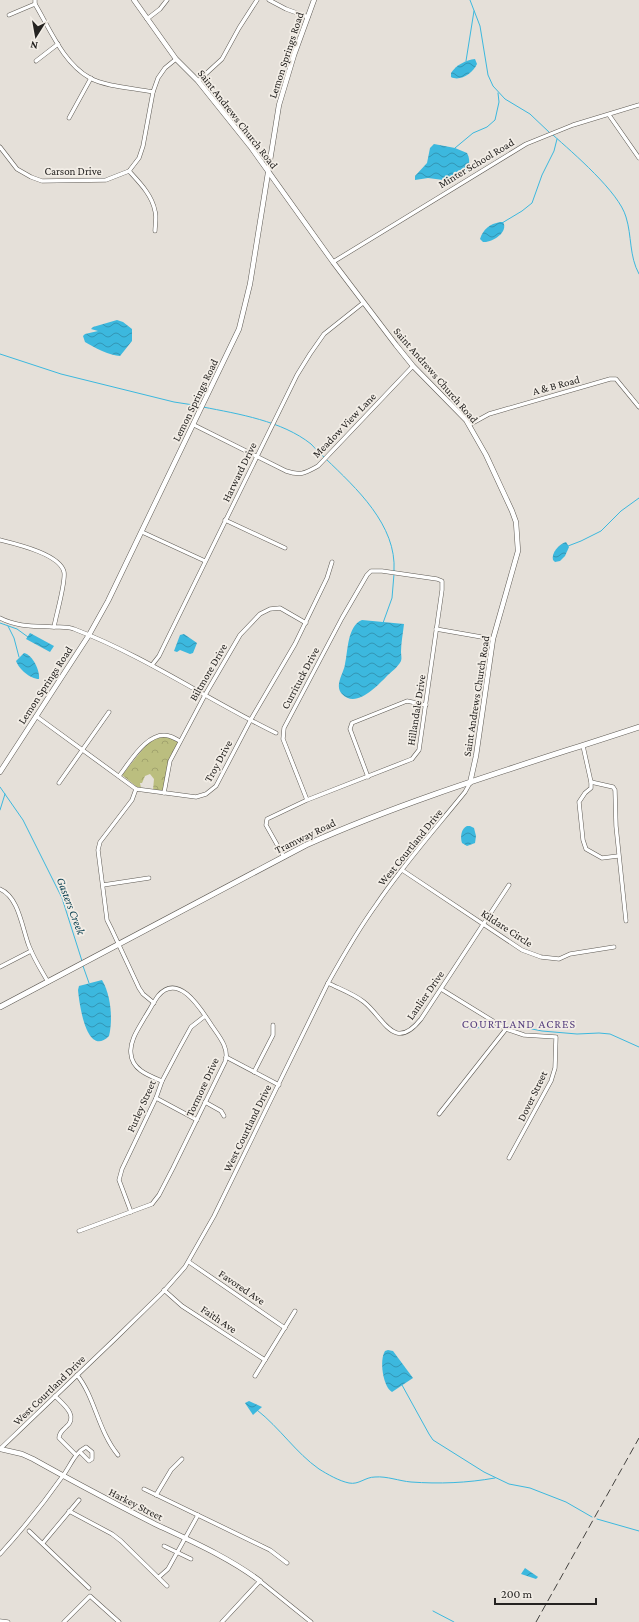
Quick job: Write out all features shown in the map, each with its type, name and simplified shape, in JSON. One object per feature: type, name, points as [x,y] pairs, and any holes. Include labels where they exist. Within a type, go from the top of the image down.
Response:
[{"type":"main road","name":"Tramway Road","points":[[0,1008],[284,856],[353,824],[407,803],[639,727]]},
{"type":"street","name":"Saint Andrews Church Road","points":[[134,0],[176,59],[198,81],[250,146],[363,303],[413,366],[470,425],[486,455],[512,511],[516,522],[518,551],[514,571],[493,639],[476,756],[470,783]]},
{"type":"street","points":[[147,19],[167,0]]},
{"type":"street","points":[[198,81],[222,59],[257,0]]},
{"type":"street","points":[[269,0],[286,9],[308,17]]},
{"type":"street","name":"Lemon Springs Road","points":[[0,772],[89,635],[142,532],[235,338],[244,313],[250,284],[279,105],[285,81],[314,0]]},
{"type":"street","points":[[9,15],[35,2],[58,44],[68,59],[79,70],[90,78],[103,82],[154,92]]},
{"type":"street","points":[[36,61],[58,44]]},
{"type":"street","points":[[155,231],[156,212],[152,202],[146,190],[129,171],[139,158],[143,146],[158,78],[165,68],[176,59]]},
{"type":"street","points":[[68,118],[90,78]]},
{"type":"street","name":"Minter School Road","points":[[334,262],[526,144],[573,125],[639,105]]},
{"type":"street","points":[[608,115],[639,158]]},
{"type":"street","name":"Carson Drive","points":[[0,147],[17,169],[42,181],[106,180],[129,171]]},
{"type":"street","name":"Harward Drive","points":[[152,665],[159,656],[297,375],[324,334],[363,303]]},
{"type":"street","name":"Meadow View Lane","points":[[194,424],[286,471],[296,474],[306,473],[318,466],[413,366]]},
{"type":"street","name":"A & B Road","points":[[470,425],[495,412],[610,379],[616,379],[639,407]]},
{"type":"street","points":[[226,520],[285,548]]},
{"type":"street","points":[[142,532],[205,561]]},
{"type":"street","points":[[0,540],[35,550],[56,562],[62,568],[64,579],[54,627]]},
{"type":"street","name":"Troy Drive","points":[[36,716],[83,748],[136,789],[196,797],[212,790],[216,786],[250,721],[296,644],[327,578],[332,562]]},
{"type":"street","name":"Hillandale Drive","points":[[284,856],[266,825],[267,819],[307,800],[412,760],[419,750],[442,590],[442,581],[382,571],[371,571]]},
{"type":"street","name":"Currituck Drive","points":[[307,800],[283,740],[284,728],[342,618],[371,571]]},
{"type":"street","name":"Biltmore Drive","points":[[164,793],[168,767],[180,742],[240,635],[260,614],[270,609],[280,608],[306,623]]},
{"type":"street","points":[[0,618],[15,625],[70,627],[152,665],[250,721],[276,733]]},
{"type":"street","points":[[436,629],[493,639]]},
{"type":"street","points":[[368,777],[350,729],[352,723],[407,701],[426,705]]},
{"type":"street","points":[[59,783],[109,712]]},
{"type":"street","points":[[119,776],[145,743],[151,738],[168,735],[180,742]]},
{"type":"street","points":[[582,746],[591,782],[591,788],[585,792],[579,802],[583,840],[586,848],[602,858],[618,856]]},
{"type":"street","points":[[591,782],[613,787],[615,790],[618,856],[623,885],[626,920]]},
{"type":"street","name":"West Courtland Drive","points":[[0,1449],[164,1290],[189,1262],[214,1216],[328,983],[355,936],[376,904],[465,792],[470,783]]},
{"type":"street","points":[[136,789],[132,800],[100,842],[98,850],[107,920],[139,988],[143,994],[154,1003]]},
{"type":"street","name":"Kildare Circle","points":[[402,870],[522,950],[531,954],[550,959],[559,959],[570,954],[614,947]]},
{"type":"street","points":[[103,885],[149,878]]},
{"type":"street","name":"Lanlier Drive","points":[[328,983],[364,1001],[389,1030],[397,1033],[407,1032],[415,1027],[509,885]]},
{"type":"street","points":[[0,889],[12,899],[31,951],[48,982]]},
{"type":"street","points":[[0,967],[31,951]]},
{"type":"street","name":"Tormore Drive","points":[[79,1231],[152,1204],[159,1195],[197,1120],[226,1057],[226,1048],[194,1000],[179,989],[168,989],[158,995],[132,1042],[131,1055],[136,1066],[144,1073],[162,1081]]},
{"type":"street","points":[[440,1114],[506,1029],[441,989]]},
{"type":"street","name":"Furley Street","points":[[131,1212],[119,1180],[129,1153],[156,1098],[162,1081],[191,1027],[205,1016]]},
{"type":"street","points":[[254,1072],[273,1035],[273,1024]]},
{"type":"street","name":"Dover Street","points":[[506,1029],[524,1035],[556,1037],[555,1068],[551,1081],[509,1158]]},
{"type":"street","points":[[226,1057],[279,1085]]},
{"type":"street","points":[[156,1098],[197,1120]]},
{"type":"street","points":[[205,1102],[221,1111],[224,1116]]},
{"type":"street","name":"Favored Ave","points":[[189,1262],[285,1328]]},
{"type":"street","name":"Faith Ave","points":[[164,1290],[177,1302],[265,1360]]},
{"type":"street","points":[[255,1376],[295,1311]]},
{"type":"street","points":[[77,1375],[86,1390],[106,1438],[118,1455]]},
{"type":"street","points":[[55,1396],[69,1410],[71,1415],[71,1421],[60,1433],[59,1438],[76,1455]]},
{"type":"street","name":"Harkey Street","points":[[0,1449],[27,1456],[243,1568],[260,1581]]},
{"type":"street","points":[[0,1554],[19,1534],[63,1476],[71,1460],[80,1452]]},
{"type":"street","points":[[156,1495],[171,1470],[182,1459]]},
{"type":"street","points":[[144,1489],[270,1550],[288,1563]]},
{"type":"street","points":[[43,1543],[80,1500]]},
{"type":"street","points":[[69,1511],[112,1534],[167,1586]]},
{"type":"street","points":[[159,1577],[168,1569],[198,1515]]},
{"type":"street","points":[[28,1531],[43,1543],[52,1554],[89,1588]]},
{"type":"street","points":[[164,1546],[191,1559]]},
{"type":"street","points":[[222,1622],[260,1581],[311,1622]]},
{"type":"street","points":[[64,1622],[90,1596],[119,1622]]},
{"type":"street","points":[[0,1621],[8,1622]]},
{"type":"green space","points":[[157,737],[168,737],[178,742],[167,767],[163,792],[153,790],[154,779],[150,774],[145,776],[142,783],[140,783],[141,788],[137,787],[122,775],[147,744]]},
{"type":"water","points":[[475,59],[477,64],[473,71],[466,76],[458,78],[451,77],[451,73],[458,65],[468,60]]},
{"type":"water","points":[[434,144],[455,148],[467,153],[469,163],[466,172],[461,178],[451,181],[428,178],[415,180],[415,176],[427,163],[430,148]]},
{"type":"water","points":[[503,222],[504,229],[499,236],[487,242],[483,242],[480,239],[483,232],[487,228]]},
{"type":"water","points":[[117,320],[123,322],[132,329],[132,341],[120,356],[97,349],[85,342],[83,336],[85,334],[98,331],[91,329],[93,327]]},
{"type":"water","points":[[566,542],[569,547],[565,556],[560,561],[555,562],[553,560],[554,552],[558,547]]},
{"type":"water","points":[[362,620],[404,624],[401,645],[401,661],[377,686],[360,698],[354,699],[348,698],[342,694],[339,683],[344,668],[351,633],[357,623]]},
{"type":"water","points":[[30,633],[54,646],[50,652],[26,639]]},
{"type":"water","points":[[184,634],[197,643],[193,653],[190,654],[180,650],[177,652],[174,651],[180,635]]},
{"type":"water","points":[[24,653],[33,660],[39,679],[29,675],[17,664],[16,661]]},
{"type":"water","points":[[467,826],[474,828],[476,836],[475,843],[467,846],[462,843],[461,838],[462,831]]},
{"type":"water","points":[[102,980],[109,1000],[111,1023],[109,1036],[101,1041],[95,1040],[89,1034],[85,1026],[78,990],[79,986]]},
{"type":"water","points":[[385,1351],[393,1351],[413,1378],[392,1392],[386,1385],[382,1367],[383,1355]]},
{"type":"water","points":[[249,1401],[262,1407],[253,1415],[245,1403]]},
{"type":"water","points":[[525,1568],[538,1577],[536,1579],[521,1574]]},
{"type":"waterway","points":[[470,0],[480,26],[488,75],[493,86],[505,99],[530,114],[550,133]]},
{"type":"waterway","points":[[466,61],[474,11]]},
{"type":"waterway","points":[[455,148],[473,133],[487,127],[495,120],[499,102],[498,93]]},
{"type":"waterway","points":[[553,135],[594,173],[622,207],[628,224],[632,253],[639,274]]},
{"type":"waterway","points":[[502,223],[532,203],[542,175],[554,151],[557,139]]},
{"type":"waterway","points":[[0,354],[61,374],[174,402],[200,406]]},
{"type":"waterway","points":[[203,407],[231,412],[274,424],[300,436],[311,444],[324,457]]},
{"type":"waterway","points":[[326,459],[350,482],[382,523],[389,538],[393,554],[394,571]]},
{"type":"waterway","points":[[568,546],[601,531],[621,511],[639,498]]},
{"type":"waterway","points":[[383,623],[392,598],[394,574]]},
{"type":"waterway","points":[[0,623],[17,629],[28,637]]},
{"type":"waterway","points":[[8,626],[14,638],[19,657]]},
{"type":"waterway","name":"Gasters Creek","points":[[0,787],[23,820],[62,898],[82,961]]},
{"type":"waterway","points":[[0,810],[5,794]]},
{"type":"waterway","name":"Gasters Creek","points":[[83,966],[89,983]]},
{"type":"waterway","points":[[503,1026],[512,1025],[542,1031],[577,1034],[610,1034],[639,1047]]},
{"type":"waterway","points":[[469,1028],[500,1027]]},
{"type":"waterway","points":[[402,1385],[433,1440],[484,1472],[509,1484],[530,1488],[566,1502],[592,1517]]},
{"type":"waterway","points":[[257,1410],[311,1463],[326,1473],[345,1482],[356,1483],[375,1477],[384,1477],[411,1482],[432,1483],[453,1483],[495,1478]]},
{"type":"waterway","points":[[597,1519],[639,1531]]},
{"type":"waterway","points":[[433,1611],[454,1622]]},
{"type":"railway","points":[[536,1622],[639,1438]]},
{"type":"district","name":"COURTLAND ACRES","points":[[519,1024]]}]
